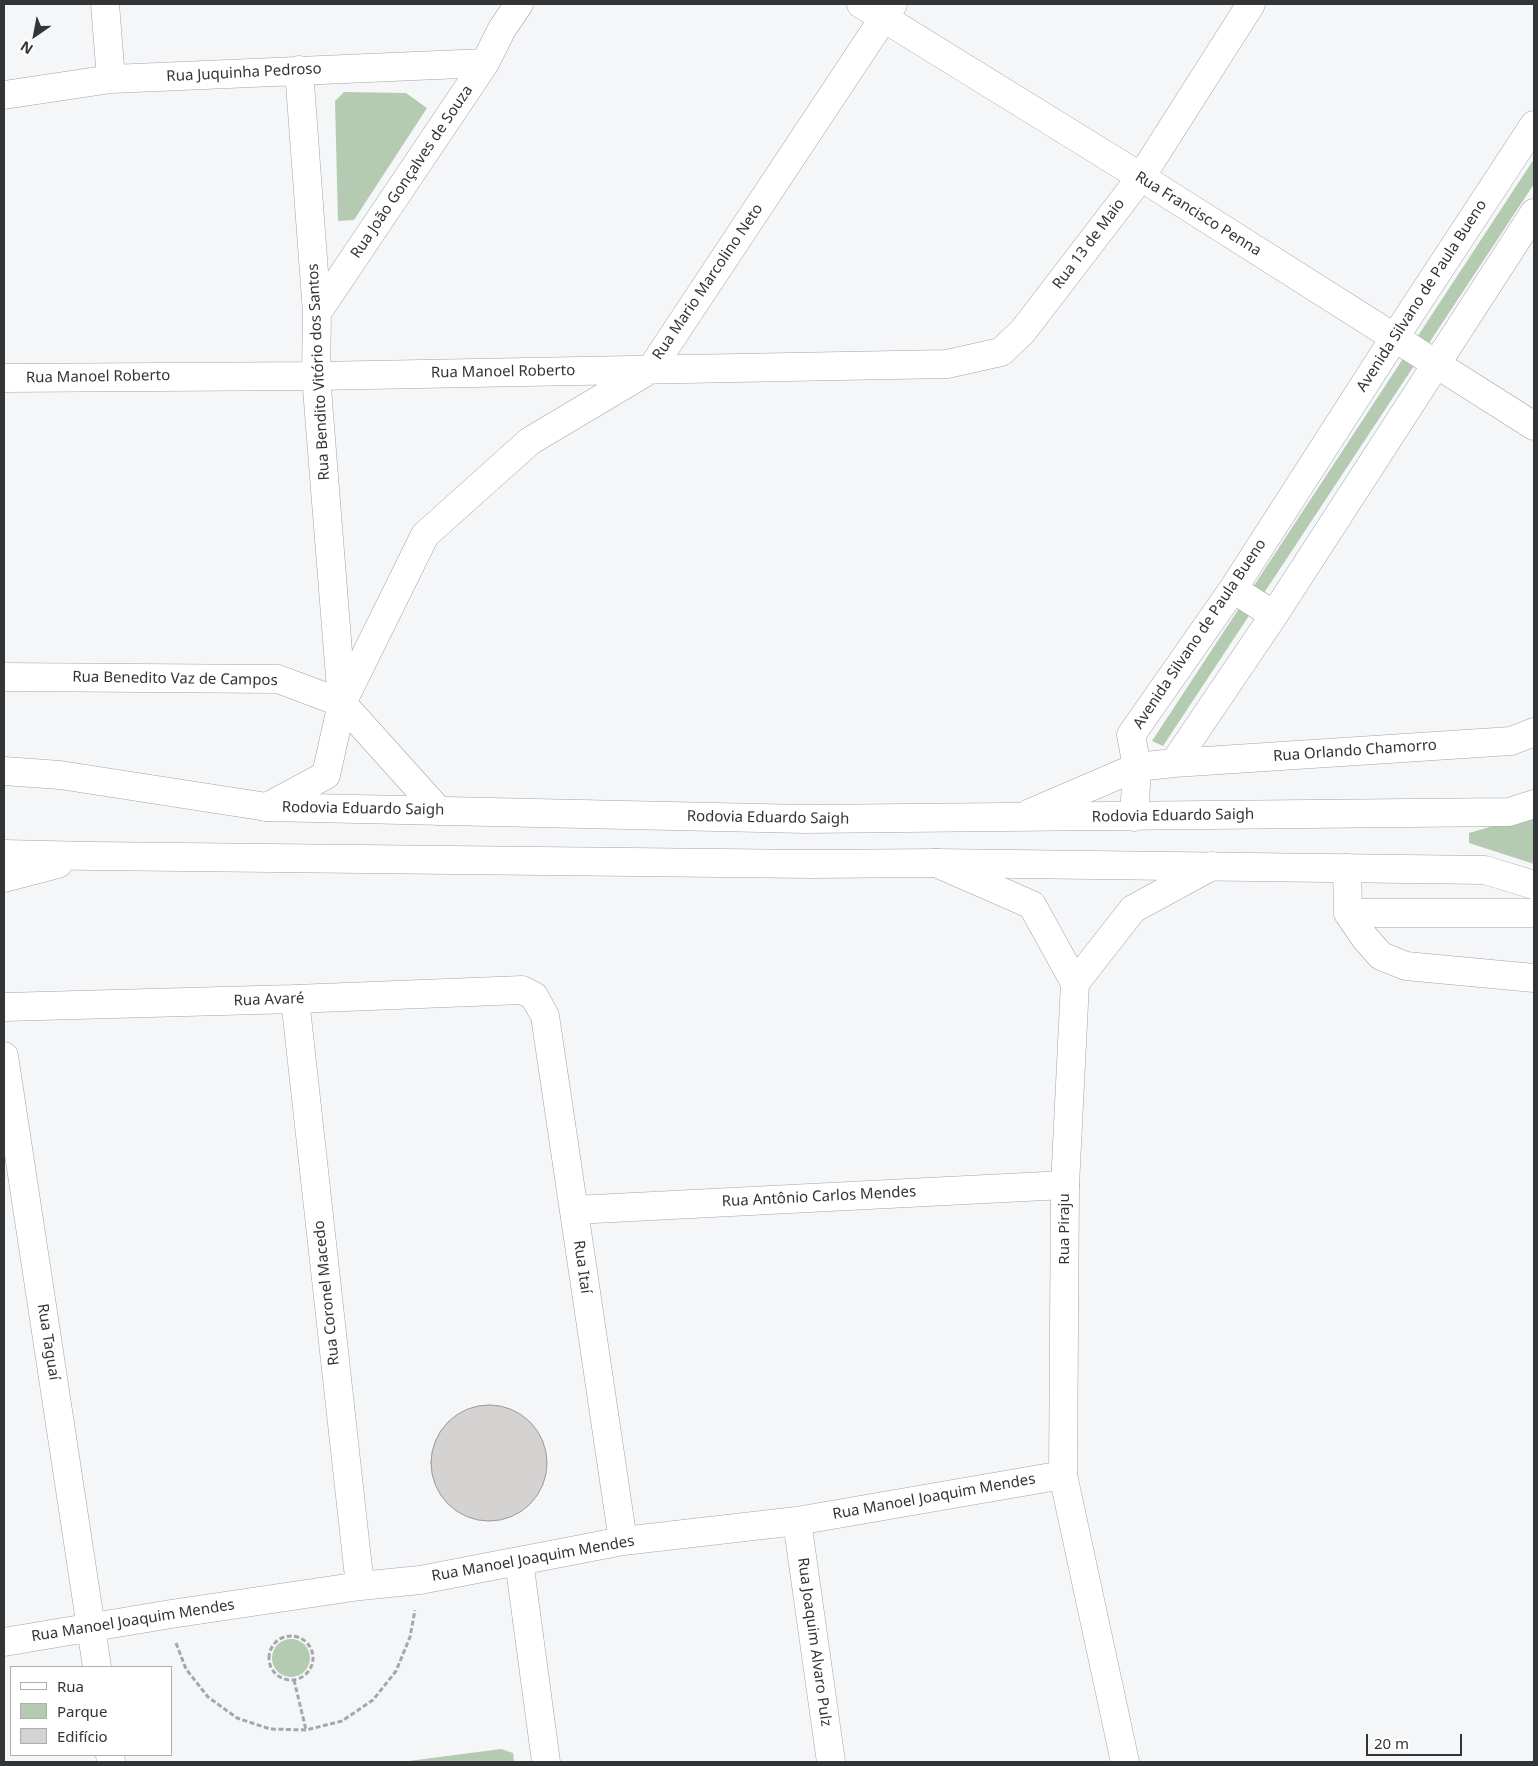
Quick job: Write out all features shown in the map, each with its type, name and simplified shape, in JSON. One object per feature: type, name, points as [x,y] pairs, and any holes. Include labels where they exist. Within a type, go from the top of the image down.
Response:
[{"type":"main road","points":[[105,4],[111,79]]},
{"type":"main road","name":"Rua João Gonçalves de Souza","points":[[317,313],[485,63],[500,16],[519,4]]},
{"type":"main road","name":"Rua 13 de Maio","points":[[1001,352],[1023,332],[1141,177],[1251,4]]},
{"type":"main road","name":"Rua Francisco Penna","points":[[879,8],[1141,177],[1534,426]]},
{"type":"main road","name":"Rua Mario Marcolino Neto","points":[[342,703],[425,536],[530,441],[650,369],[879,8]]},
{"type":"main road","name":"Rua Juquinha Pedroso","points":[[4,95],[111,79],[485,63]]},
{"type":"main road","name":"Rua Bendito Vitório dos Santos","points":[[299,70],[317,313],[316,376],[342,703]]},
{"type":"main road","name":"Avenida Silvano de Paula Bueno","points":[[1134,817],[1137,767],[1131,735],[1233,589],[1395,337],[1532,133]]},
{"type":"main road","points":[[1019,818],[1137,767],[1174,763],[1274,615],[1435,363],[1534,213]]},
{"type":"main road","name":"Rua Manoel Roberto","points":[[4,378],[316,376],[947,364],[1001,352]]},
{"type":"main road","points":[[1233,589],[1274,615]]},
{"type":"main road","name":"Rua Benedito Vaz de Campos","points":[[4,677],[278,679],[342,703]]},
{"type":"main road","points":[[267,807],[326,775],[342,703]]},
{"type":"main road","points":[[342,703],[439,811]]},
{"type":"main road","name":"Rua Orlando Chamorro","points":[[1174,763],[1511,741],[1534,732]]},
{"type":"main road","name":"Rodovia Eduardo Saigh","points":[[4,771],[60,775],[267,807],[805,820],[1509,812],[1534,804]]},
{"type":"main road","points":[[4,854],[1485,870],[1534,885]]},
{"type":"main road","points":[[4,878],[92,856]]},
{"type":"main road","points":[[936,864],[1032,905],[1076,983],[1133,909],[1212,866]]},
{"type":"main road","points":[[1347,868],[1348,913],[1365,938],[1382,956],[1406,966],[1534,978]]},
{"type":"main road","points":[[1348,913],[1534,913]]},
{"type":"main road","name":"Rua Piraju","points":[[1076,983],[1065,1185],[1063,1475],[1125,1762]]},
{"type":"main road","name":"Rua Avaré","points":[[4,1008],[522,990],[534,996]]},
{"type":"main road","name":"Rua Itaí","points":[[534,996],[545,1016],[623,1541]]},
{"type":"main road","name":"Rua Coronel Macedo","points":[[295,999],[360,1586]]},
{"type":"main road","name":"Rua Taguaí","points":[[4,1056],[97,1666]]},
{"type":"main road","name":"Rua Antônio Carlos Mendes","points":[[574,1210],[1065,1185]]},
{"type":"main road","name":"Rua Manoel Joaquim Mendes","points":[[4,1642],[171,1614],[360,1586],[420,1580],[623,1541],[797,1521],[1063,1475]]},
{"type":"main road","name":"Rua Joaquim Alvaro Pulz","points":[[797,1521],[831,1762]]},
{"type":"main road","points":[[519,1562],[546,1762]]},
{"type":"path","points":[[171,1614],[174,1636],[186,1669],[208,1697],[237,1718],[270,1729],[306,1730],[342,1720],[373,1700],[396,1671],[410,1637],[420,1580]]},
{"type":"path","points":[[287,1637],[302,1639],[308,1644],[313,1656],[313,1664],[310,1670],[306,1675],[294,1680],[281,1678],[273,1672],[270,1664],[269,1655],[272,1648],[276,1643],[287,1637]]},
{"type":"path","points":[[294,1680],[306,1730]]},
{"type":"green space","points":[[344,92],[406,93],[427,108],[354,220],[338,221],[335,101]]},
{"type":"green space","points":[[1534,159],[1534,184],[1163,746],[1152,741]]},
{"type":"green space","points":[[1534,814],[1534,864],[1469,843],[1469,833]]},
{"type":"green space","points":[[291,1639],[304,1645],[310,1658],[304,1671],[291,1677],[278,1671],[272,1658],[278,1645]]},
{"type":"green space","points":[[501,1749],[513,1753],[514,1762],[401,1762]]},
{"type":"building","points":[[489,1405],[511,1409],[530,1422],[543,1441],[547,1463],[543,1485],[530,1504],[511,1517],[489,1521],[467,1517],[448,1504],[435,1485],[431,1463],[435,1441],[448,1422],[467,1409]]}]
